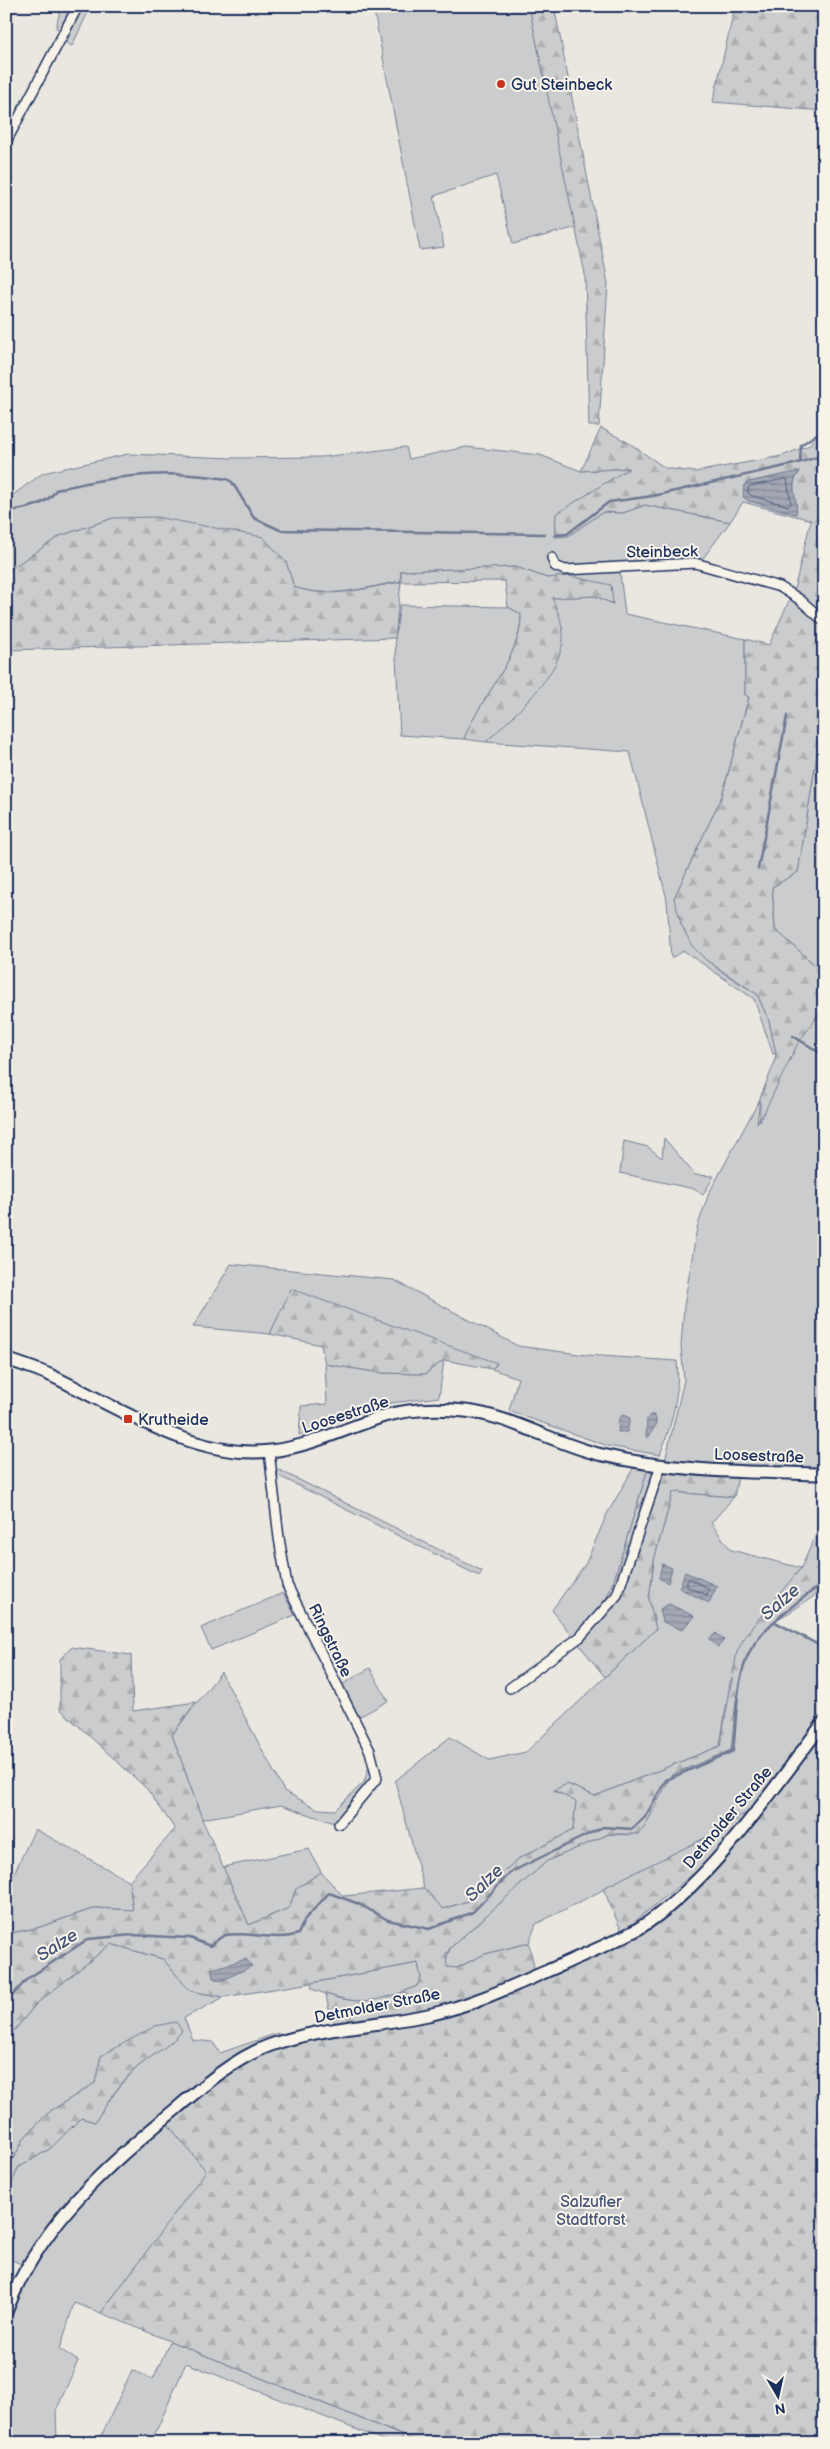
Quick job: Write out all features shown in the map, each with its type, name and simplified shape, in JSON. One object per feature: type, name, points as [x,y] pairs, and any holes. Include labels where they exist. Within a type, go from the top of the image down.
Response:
[{"type":"main road","name":"Loosestraße","points":[[6,1359],[48,1374],[164,1430],[189,1440],[232,1450],[269,1451],[322,1439],[386,1416],[442,1410],[467,1411],[498,1419],[598,1454],[661,1465],[730,1471],[824,1474]]},
{"type":"main road","name":"Detmolder Straße","points":[[6,2312],[30,2262],[68,2208],[114,2160],[218,2076],[250,2054],[280,2042],[321,2032],[430,2014],[471,2002],[617,1940],[640,1927],[691,1887],[754,1814],[824,1722]]},
{"type":"street","points":[[6,142],[78,6]]},
{"type":"street","name":"Steinbeck","points":[[552,558],[554,566],[565,570],[695,563],[780,587],[799,599],[824,621]]},
{"type":"street","name":"Ringstraße","points":[[269,1451],[279,1538],[287,1585],[370,1751],[377,1778],[339,1824]]},
{"type":"street","points":[[510,1688],[580,1637],[617,1595],[661,1465]]},
{"type":"green space","points":[[61,6],[72,6],[59,30],[56,28]]},
{"type":"green space","points":[[83,6],[91,6],[72,46],[66,43]]},
{"type":"green space","points":[[373,6],[529,6],[577,227],[513,244],[496,175],[434,196],[444,247],[420,250]]},
{"type":"green space","points":[[529,6],[554,6],[608,283],[599,426],[589,426],[585,274]]},
{"type":"green space","points":[[735,6],[824,6],[824,111],[713,102]]},
{"type":"green space","points":[[824,406],[824,711],[798,872],[772,887],[775,929],[818,968],[824,1007],[798,1043],[760,1121],[760,1098],[774,1064],[776,1053],[769,1021],[757,994],[706,960],[692,946],[681,924],[674,898],[722,796],[749,697],[745,695],[745,639],[769,645],[794,590],[811,520],[743,502],[730,522],[645,505],[623,513],[603,512],[568,536],[555,537],[556,514],[629,468],[581,471],[601,428],[629,443],[665,468],[695,472],[782,456],[810,445],[821,426]],"holes":[[[800,472],[794,486],[797,511],[749,482]]]},
{"type":"green space","points":[[406,447],[409,459],[466,447],[540,455],[581,471],[631,468],[556,514],[568,536],[603,512],[623,513],[645,505],[730,522],[701,561],[619,565],[625,614],[745,639],[745,694],[749,696],[722,796],[674,898],[717,969],[757,994],[769,1021],[776,1053],[773,1054],[754,999],[684,951],[671,958],[667,900],[630,752],[486,742],[529,700],[551,598],[595,596],[613,604],[570,576],[547,578],[516,567],[401,571],[401,581],[347,591],[321,592],[294,587],[286,562],[113,518],[60,536],[6,572],[6,500],[43,473],[128,454],[233,458],[322,457]]},
{"type":"green space","points":[[156,517],[263,537],[286,562],[294,587],[308,591],[321,593],[348,592],[401,582],[395,638],[8,650],[6,659],[6,572],[60,536],[113,518]]},
{"type":"green space","points":[[516,567],[547,578],[570,576],[611,585],[613,604],[595,596],[552,598],[563,634],[562,648],[556,663],[535,693],[486,742],[464,739],[479,709],[508,662],[520,630],[521,614],[508,607],[505,581],[401,582],[401,571]]},
{"type":"green space","points":[[400,605],[508,607],[521,614],[515,646],[464,739],[400,735],[395,638]]},
{"type":"green space","points":[[824,711],[824,1003],[818,968],[775,929],[772,887],[798,872]]},
{"type":"green space","points":[[824,1007],[824,1469],[730,1466],[665,1461],[684,1380],[681,1346],[684,1306],[697,1228],[709,1193],[760,1099],[757,1123],[798,1043]]},
{"type":"green space","points":[[664,1138],[695,1175],[714,1176],[703,1195],[694,1189],[620,1173],[624,1141],[648,1147],[662,1158]]},
{"type":"green space","points":[[231,1264],[394,1280],[518,1346],[586,1355],[677,1361],[676,1397],[668,1432],[660,1455],[608,1446],[509,1411],[518,1378],[492,1369],[497,1364],[291,1290],[270,1334],[193,1327]]},
{"type":"green space","points":[[291,1289],[497,1363],[492,1369],[444,1360],[425,1374],[382,1373],[325,1364],[321,1345],[270,1334]]},
{"type":"green space","points":[[444,1360],[439,1397],[391,1403],[299,1435],[301,1406],[327,1404],[325,1364],[382,1373],[425,1374]]},
{"type":"green space","points":[[273,1467],[482,1571],[479,1576],[273,1473]]},
{"type":"green space","points":[[634,1467],[648,1469],[615,1577],[606,1600],[573,1637],[552,1610],[586,1563],[607,1514]]},
{"type":"green space","points":[[648,1469],[738,1477],[734,1497],[673,1492],[654,1560],[649,1599],[656,1629],[605,1677],[573,1637],[606,1600],[615,1577]]},
{"type":"green space","points":[[673,1492],[734,1497],[711,1523],[731,1550],[801,1568],[782,1593],[730,1682],[720,1746],[595,1796],[567,1784],[554,1791],[576,1801],[573,1830],[518,1859],[471,1900],[442,1909],[424,1888],[395,1781],[450,1737],[489,1760],[526,1752],[656,1629],[649,1599],[654,1560]]},
{"type":"green space","points":[[824,1517],[824,1589],[771,1623],[753,1646],[741,1674],[731,1750],[671,1775],[644,1828],[638,1834],[609,1834],[547,1861],[450,1948],[446,1955],[447,1967],[457,1968],[485,1954],[529,1943],[535,1972],[433,2008],[339,2025],[330,2017],[326,1994],[338,1998],[361,2001],[394,1995],[417,1986],[421,1978],[418,1963],[224,1997],[190,1991],[163,1959],[111,1944],[36,2004],[13,2032],[6,2035],[6,1934],[37,1928],[95,1908],[133,1910],[129,1881],[175,1829],[147,1789],[60,1709],[60,1659],[72,1647],[131,1655],[133,1711],[196,1702],[172,1735],[202,1819],[249,1925],[289,1908],[296,1889],[321,1872],[343,1896],[424,1888],[443,1909],[471,1900],[518,1859],[573,1830],[576,1802],[554,1790],[567,1784],[595,1796],[720,1746],[737,1652],[747,1633],[801,1568]]},
{"type":"green space","points":[[283,1593],[295,1615],[211,1650],[201,1628]]},
{"type":"green space","points":[[773,1622],[777,1622],[824,1647],[824,1713],[747,1813],[729,1821],[707,1837],[536,1924],[529,1943],[485,1954],[457,1968],[447,1967],[445,1964],[450,1948],[547,1861],[609,1834],[632,1835],[644,1828],[671,1775],[731,1750],[736,1696],[741,1669],[752,1645]]},
{"type":"green space","points":[[370,1668],[388,1701],[355,1719],[338,1687]]},
{"type":"green space","points":[[221,1672],[284,1791],[318,1809],[335,1810],[364,1782],[371,1760],[373,1777],[337,1824],[281,1805],[202,1819],[172,1735]]},
{"type":"green space","name":"Salzufler Stadtforst","points":[[824,1732],[824,2443],[421,2443],[101,2313],[206,2171],[166,2122],[220,2079],[253,2058],[271,2050],[302,2041],[424,2020],[624,1942],[735,1844]]},
{"type":"green space","points":[[747,1813],[704,1865],[622,1932],[603,1888],[707,1837],[729,1821]]},
{"type":"green space","points":[[35,1829],[129,1881],[133,1910],[95,1908],[37,1928],[6,1934],[6,1890]]},
{"type":"green space","points":[[309,1849],[321,1872],[296,1889],[289,1908],[249,1925],[223,1867]]},
{"type":"green space","points":[[111,1944],[163,1959],[190,1991],[224,1997],[184,2018],[193,2040],[213,2042],[220,2053],[278,2033],[278,2038],[166,2122],[207,2171],[101,2313],[74,2303],[60,2349],[78,2361],[56,2411],[57,2440],[68,2443],[6,2443],[6,2300],[23,2265],[6,2257],[6,2197],[18,2168],[51,2148],[81,2118],[95,2122],[115,2092],[132,2072],[144,2061],[167,2046],[181,2031],[125,2044],[101,2056],[95,2083],[49,2112],[24,2138],[6,2174],[6,2035],[13,2032],[36,2004]]},
{"type":"green space","points":[[418,1963],[421,1978],[417,1986],[389,1997],[376,2000],[353,2001],[327,1995],[312,1989],[311,1983]]},
{"type":"green space","points":[[176,2022],[182,2031],[127,2077],[95,2122],[81,2118],[51,2148],[18,2168],[6,2197],[6,2174],[24,2138],[49,2112],[95,2083],[101,2056],[155,2026]]},
{"type":"green space","points":[[170,2341],[403,2436],[400,2443],[391,2443],[186,2363],[151,2443],[98,2443],[132,2370],[153,2379]]},
{"type":"water","points":[[800,471],[794,482],[796,514],[749,501],[743,497],[744,485],[749,482]]},
{"type":"water","points":[[623,1415],[630,1418],[627,1432],[618,1432],[619,1418]]},
{"type":"water","points":[[650,1415],[654,1415],[656,1425],[648,1438],[646,1436],[647,1419]]},
{"type":"water","points":[[662,1564],[672,1568],[668,1583],[659,1578]]},
{"type":"water","points":[[685,1572],[717,1586],[709,1603],[679,1588]]},
{"type":"water","points":[[669,1604],[694,1616],[682,1630],[663,1622],[660,1609]]},
{"type":"water","points":[[716,1633],[724,1640],[718,1647],[709,1639]]},
{"type":"water","points":[[246,1959],[252,1966],[221,1981],[213,1978],[212,1969]]},
{"type":"waterway","points":[[800,462],[801,445],[824,429]]},
{"type":"waterway","points":[[555,535],[567,534],[609,502],[653,496],[794,464],[824,455]]},
{"type":"waterway","points":[[6,512],[41,503],[52,496],[56,490],[77,485],[119,477],[184,474],[227,479],[232,482],[254,518],[280,530],[545,534]]},
{"type":"waterway","points":[[758,869],[787,716]]},
{"type":"waterway","points":[[793,1036],[824,1055]]},
{"type":"waterway","name":"Salze","points":[[6,2003],[27,1979],[88,1939],[133,1935],[190,1938],[210,1946],[226,1935],[290,1936],[298,1934],[305,1919],[329,1893],[359,1904],[388,1920],[429,1929],[473,1912],[511,1872],[603,1827],[632,1829],[645,1817],[666,1780],[733,1751],[740,1681],[748,1654],[770,1626],[787,1610],[824,1582]]},
{"type":"waterway","points":[[775,1622],[824,1648]]},
{"type":"place","name":"Gut Steinbeck","points":[[501,84]]},
{"type":"place","name":"Krutheide","points":[[128,1419]]}]
